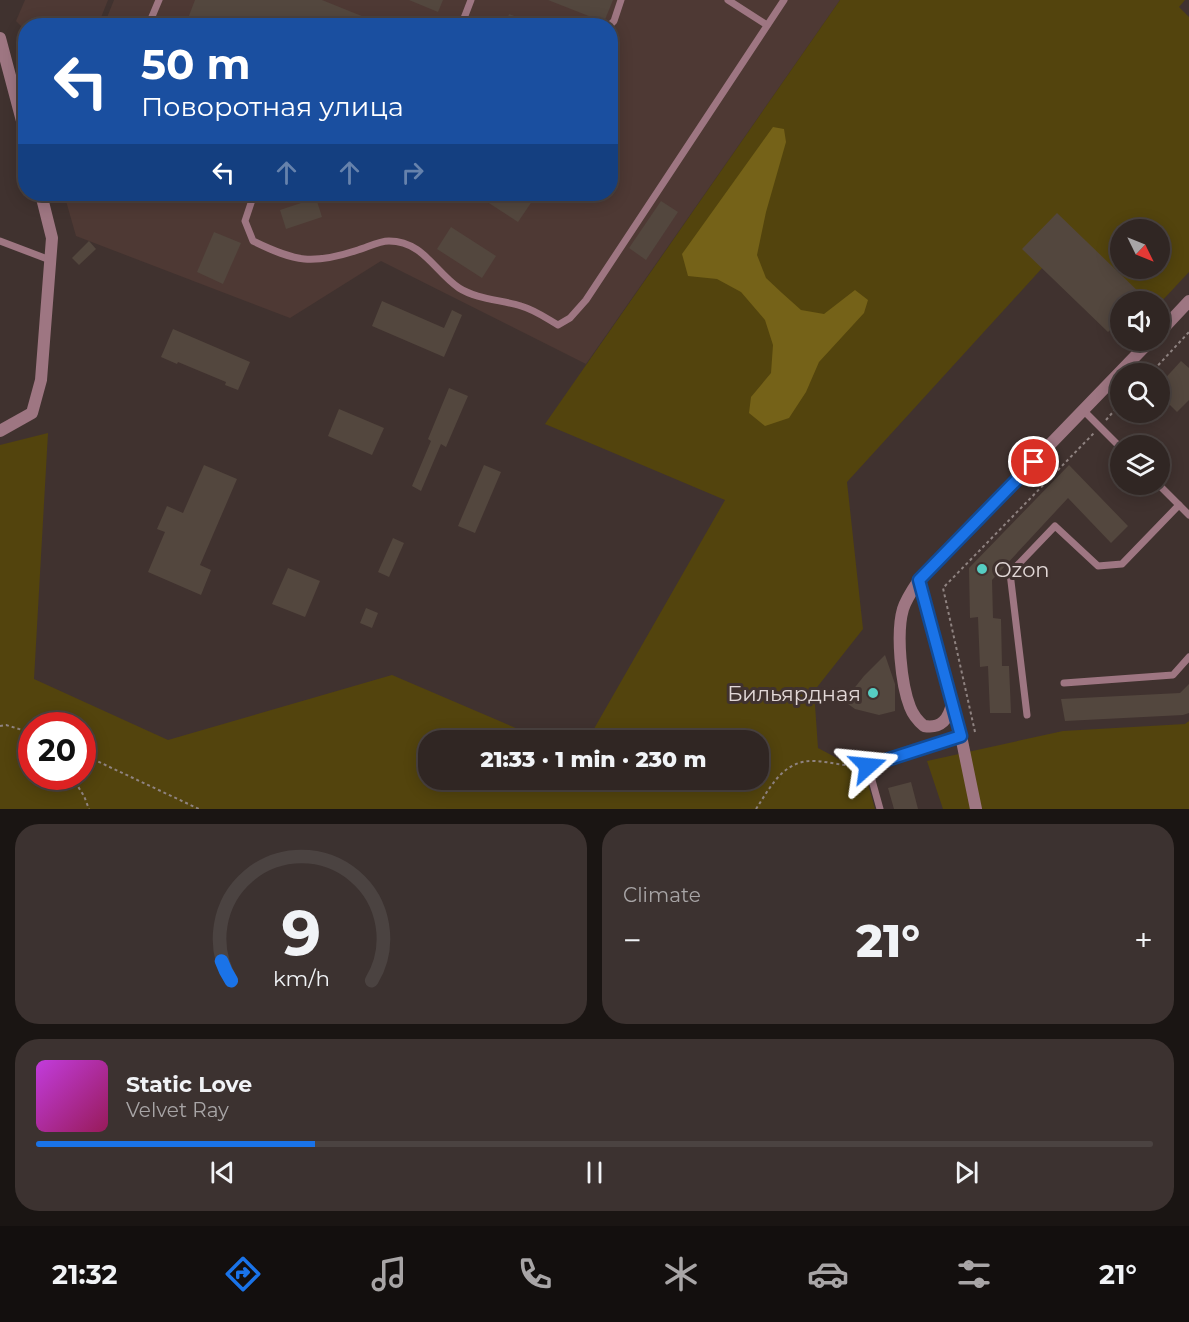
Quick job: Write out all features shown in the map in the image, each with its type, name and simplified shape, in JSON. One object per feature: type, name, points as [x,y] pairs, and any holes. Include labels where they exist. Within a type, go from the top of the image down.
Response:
[{"type":"street","points":[[0,38],[18,106]]},
{"type":"street","points":[[0,430],[32,413],[41,381],[52,238],[42,201]]},
{"type":"street","points":[[1170,321],[1189,301]]},
{"type":"street","points":[[952,703],[950,715],[943,723],[933,728],[924,726],[910,707],[902,662],[903,609],[919,580],[1141,351]]},
{"type":"street","points":[[919,580],[961,736],[976,809]]},
{"type":"lane","points":[[151,18],[159,0]]},
{"type":"lane","points":[[464,18],[471,0]]},
{"type":"lane","points":[[615,18],[621,0]]},
{"type":"lane","points":[[728,0],[767,25]]},
{"type":"lane","points":[[252,201],[245,221],[253,241],[276,252],[303,261],[327,258],[387,240],[403,242],[422,251],[459,288],[472,294],[524,307],[540,313],[558,325],[570,318],[586,300],[784,0]]},
{"type":"lane","points":[[0,241],[50,260]]},
{"type":"lane","points":[[1084,411],[1110,437]]},
{"type":"lane","points":[[1169,495],[1189,515]]},
{"type":"lane","points":[[1027,715],[1010,573],[1055,526],[1098,566],[1122,564],[1179,505]]},
{"type":"lane","points":[[1064,683],[1173,675],[1189,657]]},
{"type":"lane","points":[[880,809],[868,766],[961,736]]},
{"type":"path","points":[[1160,363],[1189,332]]},
{"type":"path","points":[[975,732],[943,588],[1110,416]]},
{"type":"path","points":[[0,726],[6,725],[18,729]]},
{"type":"path","points":[[96,761],[199,809]]},
{"type":"path","points":[[756,809],[775,779],[787,767],[813,761],[868,766]]},
{"type":"path","points":[[80,790],[89,809]]},
{"type":"shaded area","points":[[25,0],[108,0],[101,18],[18,18],[18,23],[16,21]]},
{"type":"shaded area","points":[[114,0],[840,0],[586,364],[381,261],[290,318],[76,236],[66,201],[618,201],[618,18],[107,18]]},
{"type":"shaded area","points":[[840,0],[1185,0],[1179,7],[1189,17],[1189,272],[1170,292],[1110,291],[1110,330],[1044,266],[847,482],[863,629],[814,691],[818,748],[865,773],[875,809],[0,809],[0,445],[48,433],[34,679],[168,740],[392,675],[520,730],[418,730],[418,790],[769,790],[769,730],[593,730],[725,500],[545,424]]},
{"type":"shaded area","points":[[773,127],[784,129],[786,142],[766,212],[757,255],[766,278],[801,310],[824,314],[855,290],[868,300],[864,313],[819,362],[806,392],[789,418],[765,426],[749,413],[751,397],[771,373],[773,345],[765,320],[741,292],[717,279],[688,276],[682,254]]},
{"type":"shaded area","points":[[1189,721],[1189,809],[943,809],[927,761],[1063,731],[1185,724]]},
{"type":"building","points":[[195,0],[322,0],[367,18],[188,18]]},
{"type":"building","points":[[409,0],[443,0],[438,12]]},
{"type":"building","points":[[548,0],[613,0],[606,18],[594,18]]},
{"type":"building","points":[[509,14],[520,18],[508,18]]},
{"type":"building","points":[[307,201],[317,201],[322,217],[286,229],[280,210]]},
{"type":"building","points":[[486,201],[532,201],[518,222]]},
{"type":"building","points":[[661,201],[678,212],[646,260],[629,248]]},
{"type":"building","points":[[1057,213],[1110,264],[1110,279],[1125,279],[1138,291],[1110,291],[1110,330],[1108,332],[1022,249]]},
{"type":"building","points":[[451,227],[496,256],[482,278],[437,249]]},
{"type":"building","points":[[214,232],[241,243],[223,284],[197,272]]},
{"type":"building","points":[[89,241],[96,249],[79,265],[72,258]]},
{"type":"building","points":[[382,301],[444,328],[452,310],[462,315],[444,357],[372,326]]},
{"type":"building","points":[[173,329],[250,362],[238,390],[225,385],[226,382],[161,357]]},
{"type":"building","points":[[1181,361],[1189,368],[1189,400],[1177,412],[1170,405],[1170,373]]},
{"type":"building","points":[[449,388],[468,396],[446,447],[441,444],[421,491],[412,486],[431,441],[428,439]]},
{"type":"building","points":[[339,409],[384,428],[372,455],[328,436]]},
{"type":"building","points":[[204,465],[237,479],[200,565],[211,570],[201,595],[148,572],[165,532],[157,529],[167,506],[183,513]]},
{"type":"building","points":[[484,465],[501,472],[475,533],[458,526]]},
{"type":"building","points":[[1069,465],[1128,526],[1111,543],[1068,498],[992,580],[993,618],[1001,619],[1002,666],[1009,666],[1011,713],[990,713],[988,666],[980,667],[978,617],[970,618],[969,568]]},
{"type":"building","points":[[393,538],[404,543],[389,577],[378,572]]},
{"type":"building","points":[[288,568],[320,581],[305,617],[272,604]]},
{"type":"building","points":[[366,608],[378,613],[372,628],[360,623]]},
{"type":"building","name":"Бильярдная","points":[[885,655],[895,684],[895,711],[879,715],[855,709],[844,701]]},
{"type":"building","points":[[1189,684],[1189,713],[1183,715],[1065,721],[1061,699],[1180,693]]},
{"type":"building","points":[[911,782],[918,809],[894,809],[888,788]]},
{"type":"place","name":"Ozon","points":[[982,569]]},
{"type":"place","name":"Бильярдная","points":[[873,693]]},
{"type":"route","points":[[868,766],[961,736],[919,580],[1034,462]]}]
